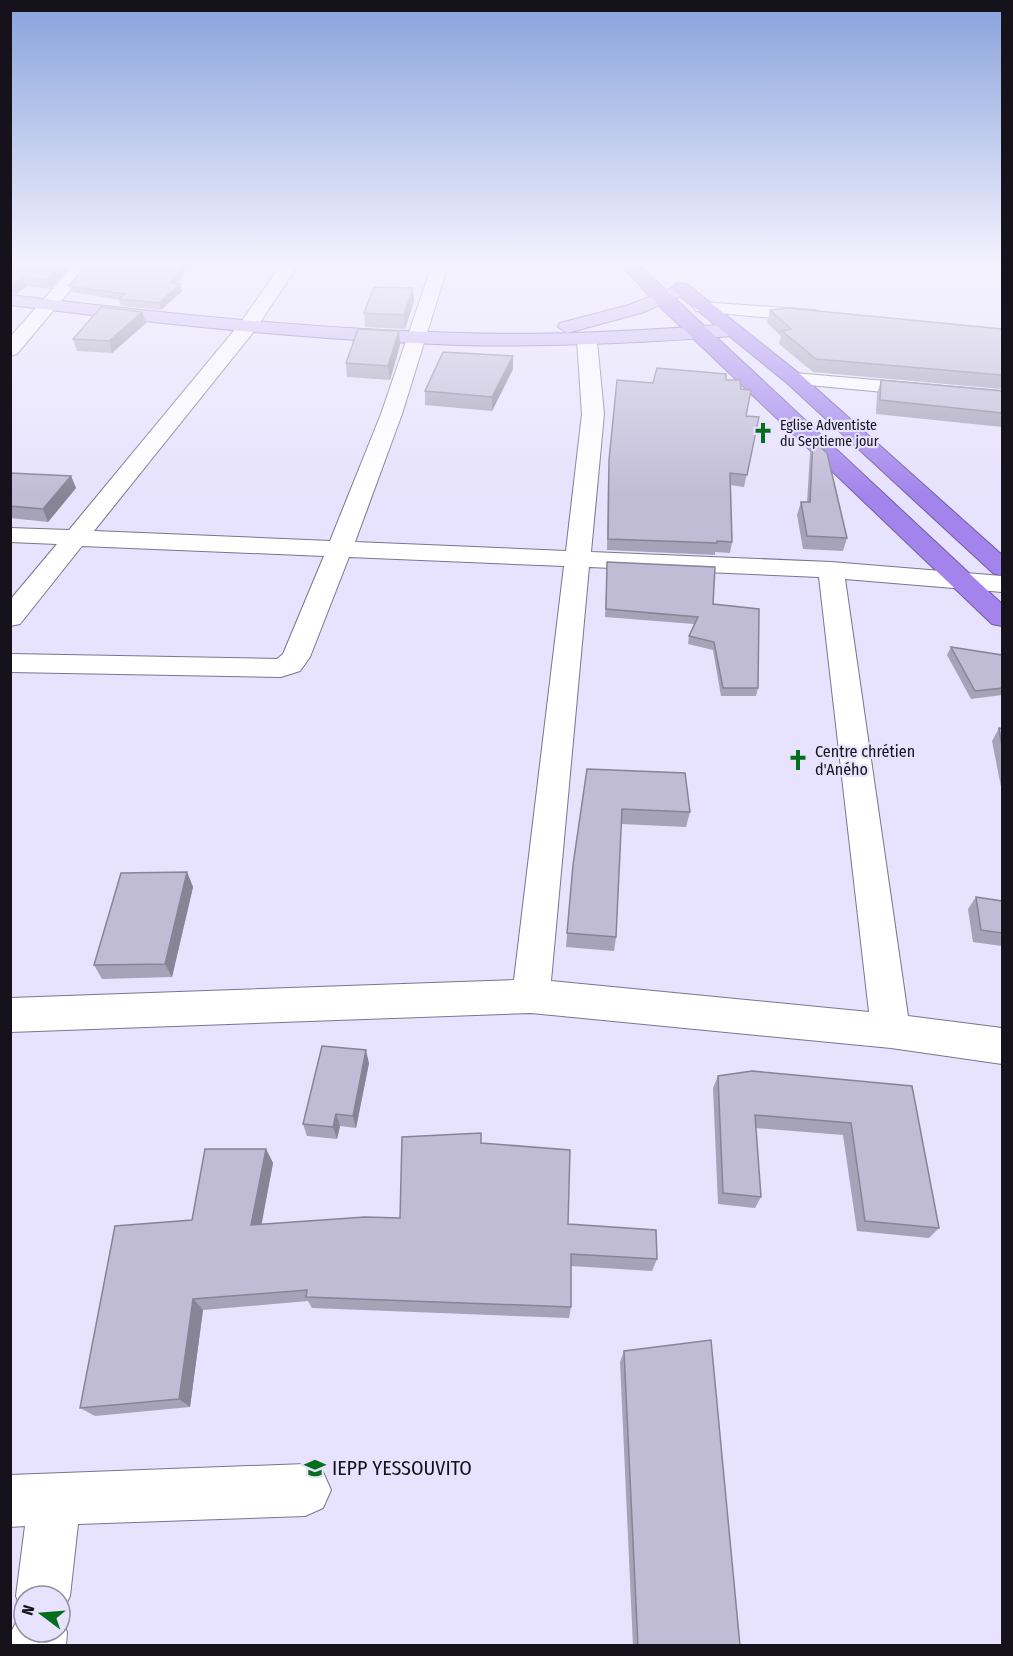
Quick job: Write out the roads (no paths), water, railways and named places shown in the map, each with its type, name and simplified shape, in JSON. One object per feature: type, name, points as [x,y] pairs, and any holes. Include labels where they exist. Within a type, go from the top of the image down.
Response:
[{"type":"highway","points":[[709,342],[1002,618]]},
{"type":"highway","points":[[747,342],[794,380],[1002,568]]},
{"type":"street","points":[[10,618],[235,342]]},
{"type":"street","points":[[10,663],[281,668],[290,664],[296,657],[340,549],[418,342]]},
{"type":"street","points":[[531,996],[593,414],[587,342]]},
{"type":"street","points":[[794,380],[1002,397]]},
{"type":"street","points":[[10,535],[831,570],[1002,584]]},
{"type":"street","points":[[831,570],[891,1031]]},
{"type":"street","points":[[10,1015],[531,996],[891,1031],[1002,1046]]},
{"type":"street","points":[[43,1584],[33,1500],[305,1490]]},
{"type":"place","name":"Eglise Adventiste du Septieme jour","points":[[763,433]]},
{"type":"place","name":"Centre chrétien d'Aného","points":[[798,760]]},
{"type":"place","name":"IEPP YESSOUVITO","points":[[315,1468]]}]
